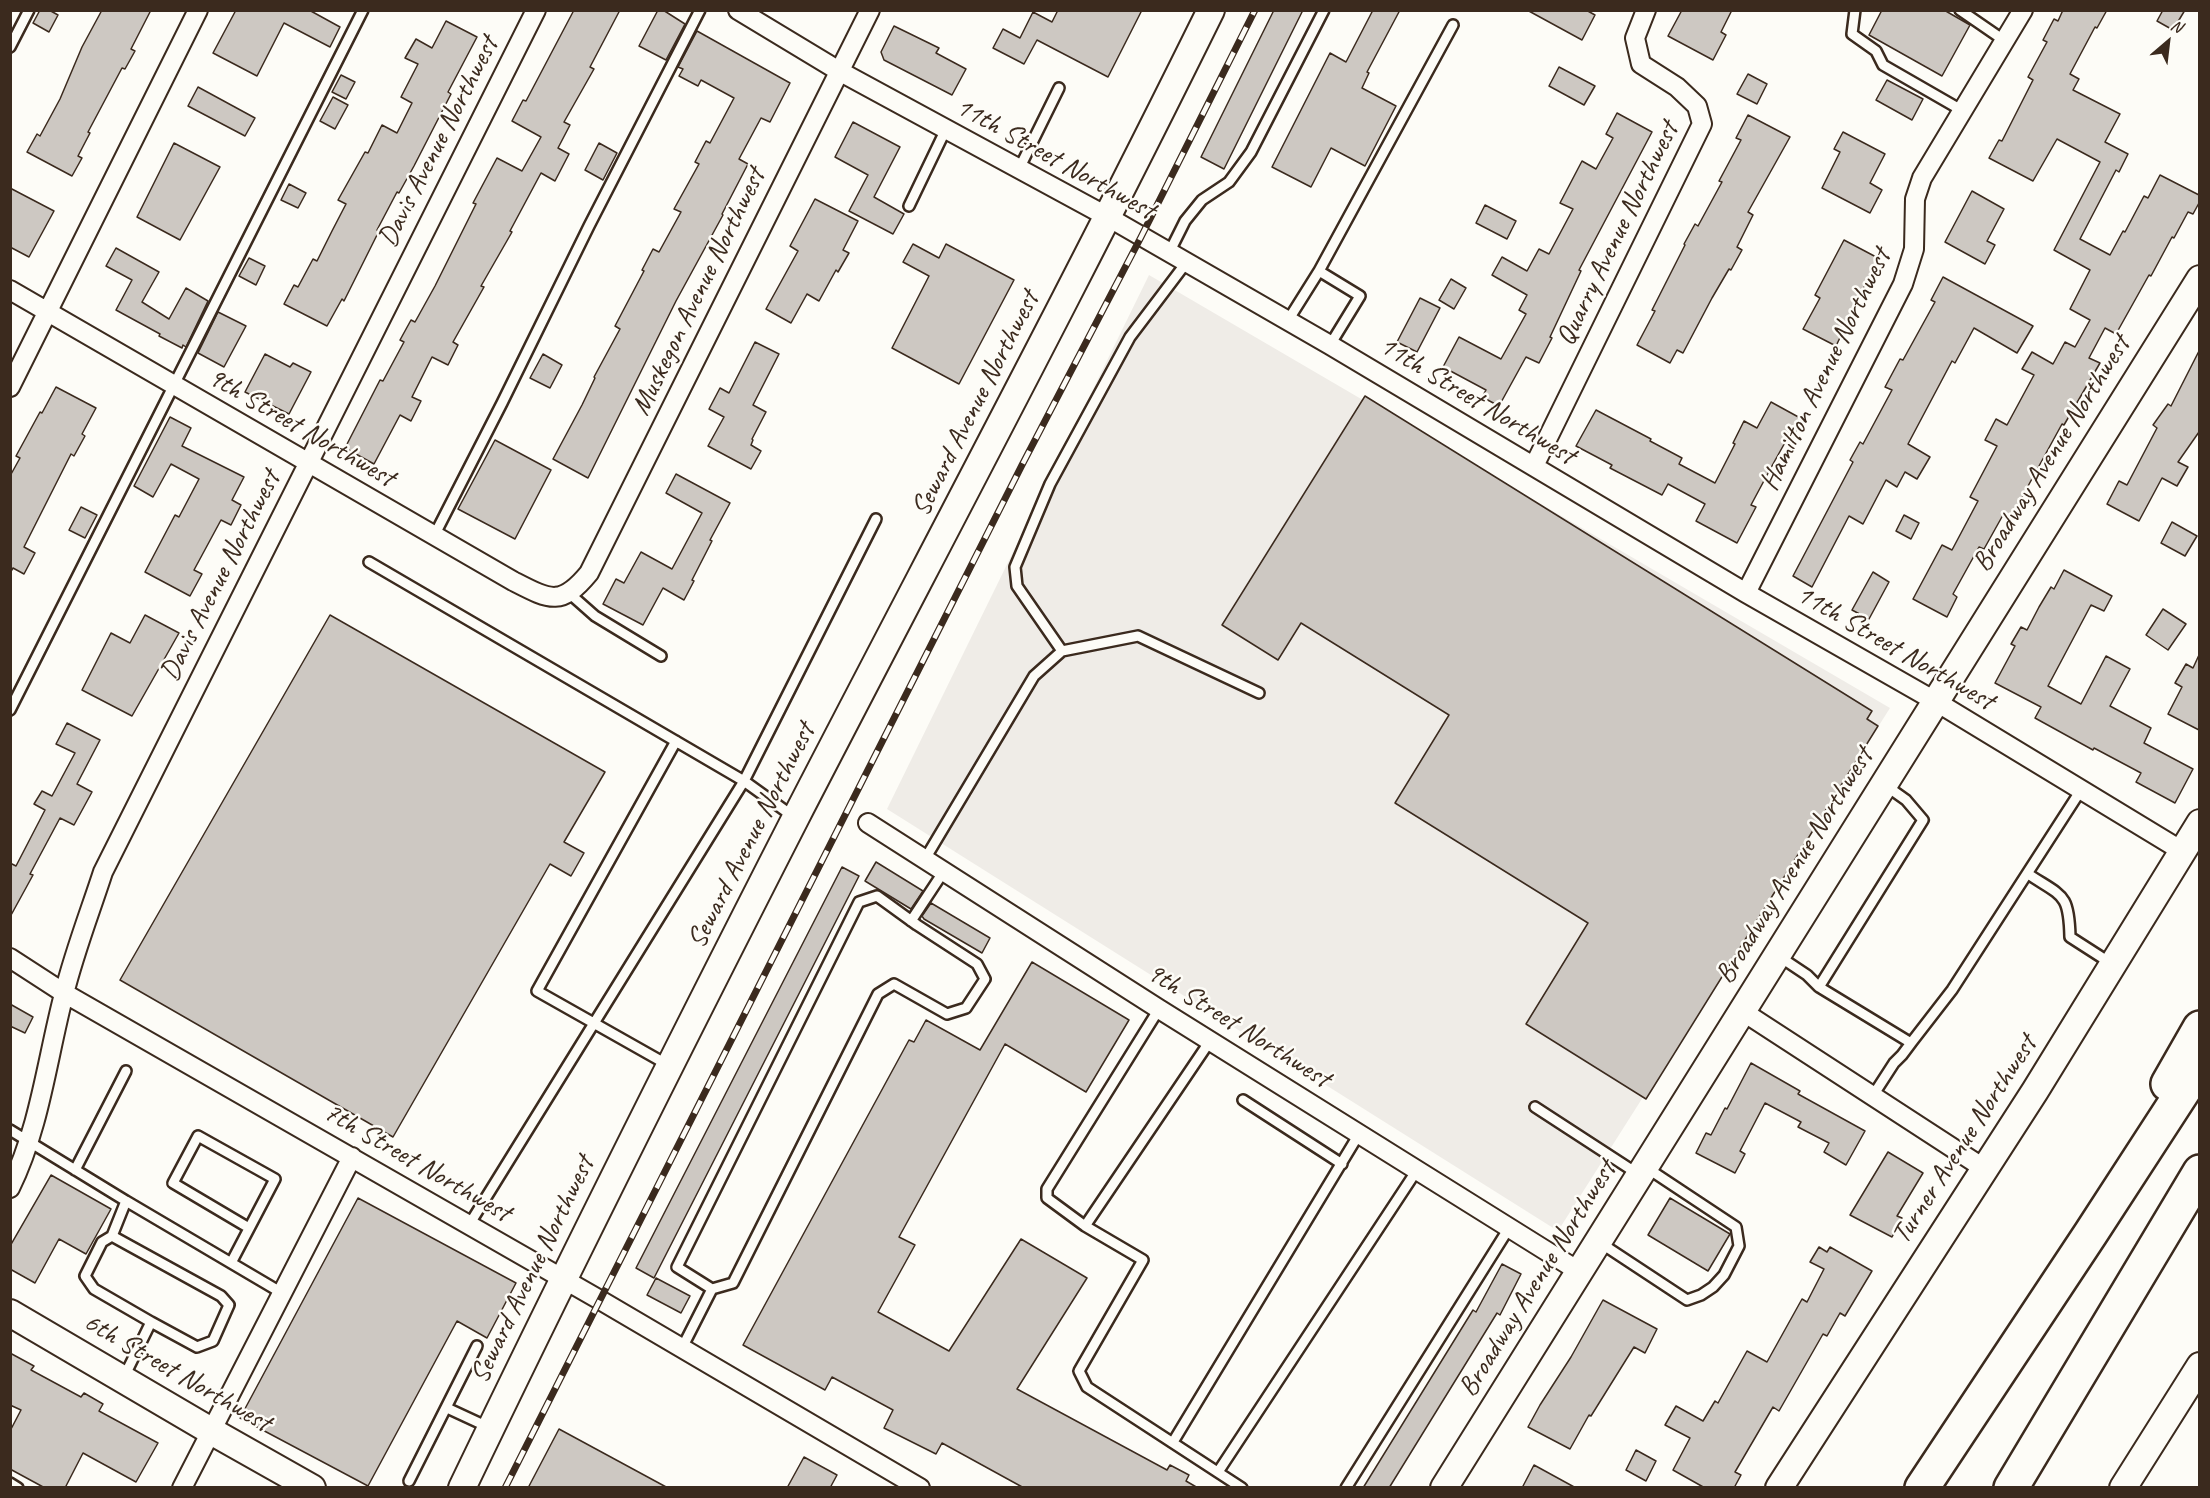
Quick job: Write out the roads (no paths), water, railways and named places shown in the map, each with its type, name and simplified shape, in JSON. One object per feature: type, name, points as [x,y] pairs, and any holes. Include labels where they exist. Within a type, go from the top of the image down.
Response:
[{"type":"highway","points":[[2091,1233],[2199,1028]]},
{"type":"highway","points":[[1922,1488],[2199,1065]]},
{"type":"highway","points":[[2011,1488],[2199,1172]]},
{"type":"street","points":[[10,387],[198,10]]},
{"type":"street","name":"Davis Avenue Northwest","points":[[10,1188],[21,1166],[29,1141],[64,993],[103,872],[536,10]]},
{"type":"street","name":"11th Street Northwest","points":[[738,10],[839,71],[1108,217],[1330,345],[1746,593],[1935,701],[2182,851]]},
{"type":"street","name":"Muskegon Avenue Northwest","points":[[569,593],[589,573],[870,10]]},
{"type":"street","name":"Seward Avenue Northwest","points":[[462,1488],[670,1066],[1108,217],[1211,10]]},
{"type":"street","name":"Quarry Avenue Northwest","points":[[1534,466],[1702,124],[1697,106],[1677,87],[1641,64],[1635,38],[1646,10]]},
{"type":"street","name":"Hamilton Avenue Northwest","points":[[1746,593],[1903,284],[1914,249],[1915,199],[1922,177],[2023,10]]},
{"type":"street","name":"Broadway Avenue Northwest","points":[[1444,1488],[2199,279]]},
{"type":"street","name":"9th Street Northwest","points":[[10,290],[308,464],[534,592],[557,598],[569,593]]},
{"type":"street","name":"9th Street Northwest","points":[[868,823],[1159,1009],[1580,1272]]},
{"type":"street","name":"Turner Avenue Northwest","points":[[1779,1488],[1985,1169],[2114,965],[2199,824]]},
{"type":"street","name":"7th Street Northwest","points":[[10,958],[64,993],[352,1157],[920,1488]]},
{"type":"street","points":[[1742,1011],[1985,1169]]},
{"type":"street","points":[[187,1484],[211,1431],[352,1157]]},
{"type":"street","name":"6th Street Northwest","points":[[10,1312],[312,1488]]},
{"type":"street","points":[[2123,1488],[2199,1366]]},
{"type":"lane","points":[[10,47],[29,10]]},
{"type":"lane","points":[[10,710],[363,10]]},
{"type":"lane","points":[[434,536],[588,226],[700,10]]},
{"type":"lane","points":[[1169,253],[1185,221],[1202,200],[1228,182],[1251,152],[1324,10]]},
{"type":"lane","points":[[1855,10],[1852,34],[1876,51],[1883,65],[1963,111]]},
{"type":"lane","points":[[1960,10],[2005,40]]},
{"type":"lane","points":[[1287,322],[1318,271],[1453,25]]},
{"type":"lane","points":[[1019,169],[1059,88]]},
{"type":"lane","points":[[909,206],[946,129]]},
{"type":"lane","points":[[1062,651],[1017,586],[1015,567],[1050,484],[1130,337],[1186,263]]},
{"type":"lane","points":[[1318,271],[1360,296],[1330,345]]},
{"type":"lane","points":[[470,1226],[744,781],[876,519]]},
{"type":"lane","points":[[369,562],[744,781],[796,818]]},
{"type":"lane","points":[[569,593],[609,626],[661,656]]},
{"type":"lane","points":[[925,859],[1034,676],[1062,651],[1138,636],[1259,693]]},
{"type":"lane","points":[[670,1066],[537,991],[676,741]]},
{"type":"lane","points":[[1820,987],[1923,820],[1906,800],[1883,784]]},
{"type":"lane","points":[[1872,1096],[1894,1063],[1952,990],[2081,790]]},
{"type":"lane","points":[[911,921],[944,871]]},
{"type":"lane","points":[[2028,874],[2064,898],[2069,913],[2070,937],[2114,965]]},
{"type":"lane","points":[[877,896],[977,964],[985,979],[966,1008],[947,1014],[894,984],[878,994],[733,1283],[712,1288],[677,1267],[859,902],[877,896]]},
{"type":"lane","points":[[1777,955],[1807,975],[1820,987],[1911,1043]]},
{"type":"lane","points":[[1159,1009],[1047,1189],[1047,1198],[1086,1226],[1143,1260],[1079,1371],[1088,1387],[1242,1488]]},
{"type":"lane","points":[[1086,1226],[1210,1041]]},
{"type":"lane","points":[[75,1170],[126,1071]]},
{"type":"lane","points":[[1243,1100],[1342,1164]]},
{"type":"lane","points":[[1535,1107],[1736,1227],[1739,1246],[1724,1275],[1713,1287],[1687,1300],[1599,1242]]},
{"type":"lane","points":[[10,1130],[282,1293]]},
{"type":"lane","points":[[1173,1442],[1359,1134]]},
{"type":"lane","points":[[231,1263],[275,1179],[198,1136],[173,1183],[249,1228]]},
{"type":"lane","points":[[1218,1472],[1417,1170]]},
{"type":"lane","points":[[112,1236],[221,1296],[229,1305],[213,1341],[197,1347],[94,1289],[85,1276],[102,1242],[112,1236],[126,1201]]},
{"type":"lane","points":[[1346,1488],[1509,1228]]},
{"type":"lane","points":[[682,1348],[712,1288]]},
{"type":"lane","points":[[123,1379],[151,1322]]},
{"type":"lane","points":[[409,1481],[477,1346]]},
{"type":"lane","points":[[447,1408],[490,1428]]},
{"type":"lane","points":[[10,1483],[18,1488]]},
{"type":"railway","points":[[505,1488],[1022,465],[1141,237],[1255,10]]}]
